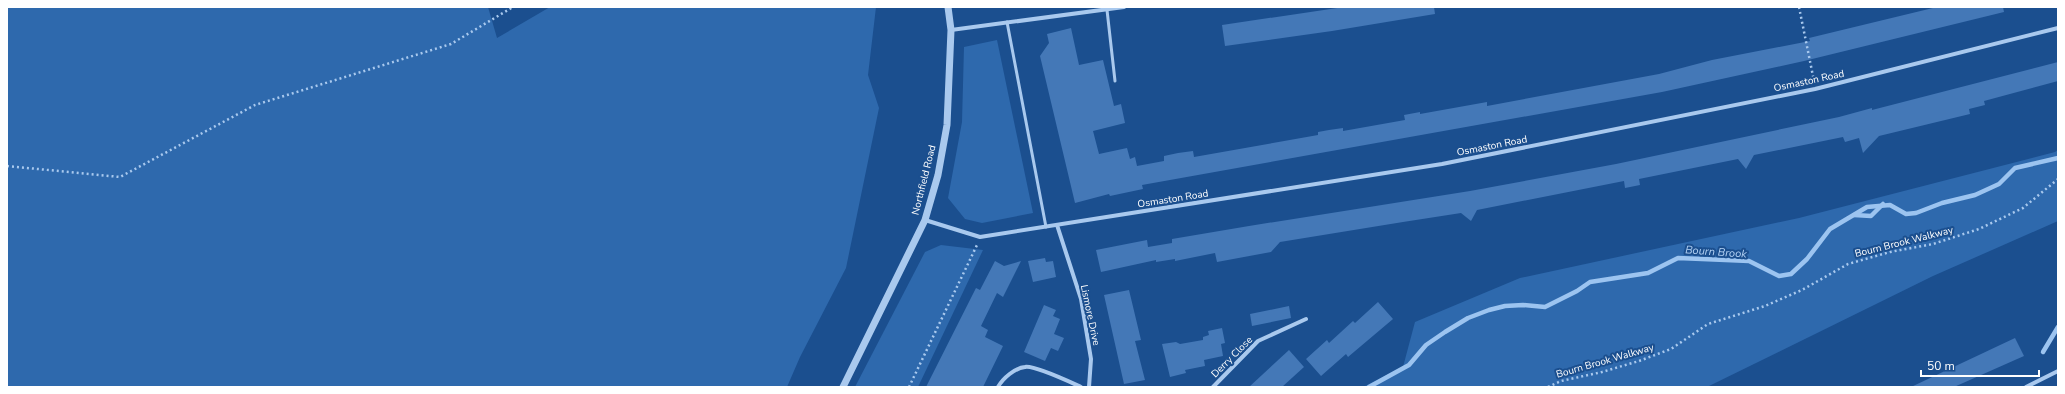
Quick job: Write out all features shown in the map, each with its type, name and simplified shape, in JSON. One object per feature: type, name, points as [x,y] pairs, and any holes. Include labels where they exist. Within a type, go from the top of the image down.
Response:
[{"type":"street","name":"Northfield Road","points":[[843,387],[925,220],[938,175],[947,125],[951,30],[948,7]]},
{"type":"street","points":[[951,30],[1097,9],[1107,10],[1124,7]]},
{"type":"street","name":"Osmaston Road","points":[[925,220],[980,237],[1442,164],[1815,89],[2058,28]]},
{"type":"street","name":"Lismore Drive","points":[[1057,225],[1080,299],[1091,358],[1089,387]]},
{"type":"street","name":"Derry Close","points":[[1213,387],[1258,340],[1306,319]]},
{"type":"street","points":[[998,387],[1012,372],[1026,366],[1081,387]]},
{"type":"street","points":[[2026,387],[2058,371]]},
{"type":"lane","points":[[1107,10],[1115,81]]},
{"type":"lane","points":[[1007,21],[1046,227]]},
{"type":"path","points":[[7,166],[120,178],[255,105],[451,44],[513,7]]},
{"type":"path","points":[[1799,7],[1815,89]]},
{"type":"path","name":"Bourn Brook Walkway","points":[[1548,387],[1561,381],[1602,372],[1639,361],[1671,349],[1708,324],[1765,306],[1802,290],[1848,264],[1890,252],[1932,244],[1979,229],[2023,208],[2058,179]]},
{"type":"path","points":[[909,387],[980,237]]},
{"type":"shaded area","points":[[7,7],[488,7],[497,38],[550,7],[876,7],[868,75],[879,108],[846,268],[800,357],[787,387],[7,387]]},
{"type":"shaded area","points":[[997,40],[1033,213],[982,223],[965,219],[948,198],[962,122],[964,47]]},
{"type":"shaded area","points":[[2058,150],[2058,221],[1933,276],[1707,387],[1363,387],[1403,367],[1415,322],[1520,278],[1799,218]]},
{"type":"shaded area","points":[[941,245],[983,250],[918,387],[855,387],[925,252]]},
{"type":"building","points":[[1344,7],[1434,7],[1435,14],[1332,31],[1225,46],[1222,25]]},
{"type":"building","points":[[1937,7],[2003,7],[2004,12],[1804,61],[1662,92],[1142,185],[1143,189],[1110,196],[1109,194],[1075,203],[1040,56],[1049,43],[1047,34],[1071,28],[1079,65],[1103,60],[1114,106],[1121,104],[1125,123],[1093,131],[1099,154],[1127,148],[1130,159],[1135,157],[1137,166],[1164,161],[1164,156],[1178,153],[1193,151],[1194,157],[1318,135],[1318,132],[1329,130],[1343,128],[1343,131],[1405,120],[1404,115],[1420,112],[1420,114],[1487,102],[1487,106],[1659,74],[1712,60],[1810,41],[1809,38]]},
{"type":"building","points":[[2058,62],[2058,81],[1984,101],[1985,105],[1969,109],[1970,114],[1879,136],[1863,153],[1859,138],[1845,142],[1843,137],[1754,155],[1746,169],[1738,159],[1639,179],[1640,185],[1625,188],[1624,181],[1477,210],[1471,221],[1461,213],[1403,222],[1280,242],[1271,252],[1217,262],[1215,253],[1175,261],[1175,259],[1156,262],[1156,260],[1101,272],[1096,250],[1147,240],[1148,247],[1172,243],[1172,239],[1470,191],[1616,164],[1839,117],[1872,108],[1872,110]]},
{"type":"building","points":[[1045,258],[1046,262],[1053,261],[1056,277],[1033,282],[1028,261]]},
{"type":"building","points":[[995,261],[1004,266],[1021,261],[1003,297],[997,293],[981,326],[988,330],[985,337],[1003,346],[983,387],[926,387],[976,288],[980,290]]},
{"type":"building","points":[[1129,290],[1141,340],[1135,341],[1145,380],[1124,384],[1104,295]]},
{"type":"building","points":[[1378,302],[1393,319],[1348,357],[1346,354],[1321,376],[1306,359],[1327,340],[1329,343],[1353,321],[1355,323]]},
{"type":"building","points":[[1044,305],[1056,310],[1053,316],[1060,319],[1054,334],[1064,338],[1058,351],[1051,348],[1045,361],[1024,352]]},
{"type":"building","points":[[1289,306],[1291,318],[1252,326],[1250,314]]},
{"type":"building","points":[[1222,328],[1225,343],[1221,344],[1223,356],[1204,360],[1205,366],[1185,370],[1186,373],[1170,377],[1162,344],[1176,342],[1180,344],[1203,340],[1203,337],[1209,335],[1208,331]]},
{"type":"building","points":[[2015,338],[2024,356],[1954,387],[1911,387]]},
{"type":"building","points":[[1289,350],[1304,367],[1282,387],[1249,387]]},
{"type":"waterway","name":"Bourn Brook","points":[[1369,387],[1409,365],[1426,345],[1445,332],[1468,318],[1489,310],[1505,306],[1523,305],[1545,307],[1577,291],[1590,282],[1648,273],[1678,258],[1749,261],[1779,276],[1791,274],[1807,259],[1830,229],[1867,207],[1890,205],[1906,214],[1916,213],[1942,203],[1975,195],[1999,184],[2015,168],[2058,158]]},
{"type":"waterway","name":"Bourn Brook","points":[[1854,215],[1871,216],[1883,204]]},
{"type":"waterway","points":[[2043,352],[2058,327]]}]
